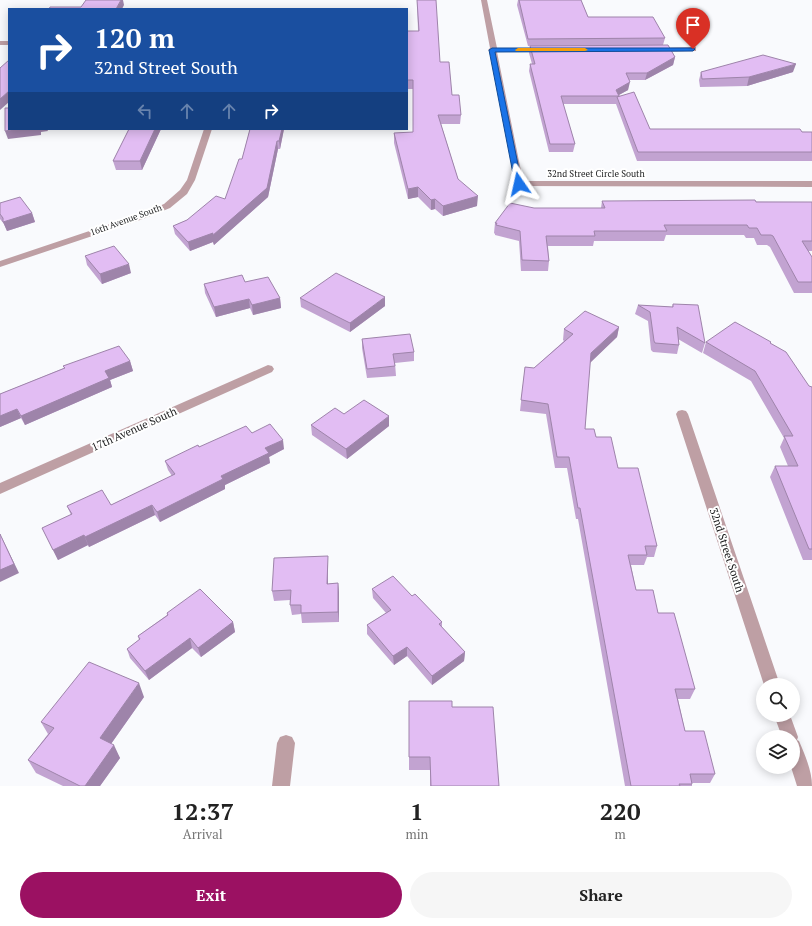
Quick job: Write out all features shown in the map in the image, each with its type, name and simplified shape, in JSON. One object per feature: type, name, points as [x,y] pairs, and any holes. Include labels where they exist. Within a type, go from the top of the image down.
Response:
[{"type":"street","name":"32nd Street Circle South","points":[[484,0],[492,50],[519,184],[812,184]]},
{"type":"street","points":[[646,50],[693,49]]},
{"type":"street","points":[[492,50],[554,50]]},
{"type":"street","name":"16th Avenue South","points":[[0,264],[140,217],[167,206],[184,192],[191,180],[208,130]]},
{"type":"street","name":"17th Avenue South","points":[[0,489],[268,369]]},
{"type":"street","name":"32nd Street South","points":[[682,414],[770,678]]},
{"type":"street","points":[[281,786],[286,743]]},
{"type":"street","points":[[800,768],[806,786]]},
{"type":"building","points":[[86,0],[121,0],[117,8],[50,8],[81,7]]},
{"type":"building","points":[[417,0],[436,0],[440,62],[449,62],[452,95],[459,95],[461,115],[438,115],[458,179],[478,196],[443,206],[435,199],[431,200],[418,187],[408,189],[394,133],[413,132],[413,80],[408,80],[408,31],[419,31]]},
{"type":"building","points":[[519,0],[581,0],[588,17],[653,17],[665,38],[528,39]]},
{"type":"building","points":[[668,45],[675,57],[647,73],[626,73],[630,82],[616,90],[619,96],[561,96],[575,144],[550,144],[530,64],[535,64],[530,46]]},
{"type":"building","points":[[763,55],[796,64],[749,77],[702,79],[701,72]]},
{"type":"building","points":[[8,61],[8,92],[0,99],[0,68]]},
{"type":"building","points":[[634,92],[650,129],[800,129],[802,132],[812,132],[812,152],[638,152],[617,97]]},
{"type":"building","points":[[5,108],[8,108],[8,130],[11,130],[5,131]]},
{"type":"building","points":[[128,130],[155,130],[140,161],[113,161]]},
{"type":"building","points":[[250,130],[282,130],[279,141],[277,141],[267,188],[212,236],[213,233],[188,242],[173,226],[187,220],[216,196],[225,199],[239,159],[242,159]]},
{"type":"building","points":[[20,197],[32,213],[3,222],[3,218],[0,214],[0,203]]},
{"type":"building","points":[[755,200],[756,202],[812,202],[812,241],[802,241],[812,257],[812,282],[798,282],[773,236],[761,235],[757,228],[749,228],[747,225],[664,225],[667,231],[594,231],[595,236],[546,236],[549,261],[522,260],[520,231],[496,225],[497,223],[495,223],[510,203],[534,208],[605,208],[602,201]]},
{"type":"building","points":[[114,246],[129,264],[100,274],[85,256]]},
{"type":"building","points":[[336,273],[385,297],[350,323],[300,298]]},
{"type":"building","points":[[242,275],[245,282],[268,277],[280,298],[252,305],[249,299],[214,307],[204,284]]},
{"type":"building","points":[[673,304],[698,305],[705,343],[677,327],[679,345],[655,343],[650,312],[638,305],[673,307]]},
{"type":"building","points":[[585,311],[619,327],[591,353],[585,429],[594,429],[596,437],[611,437],[618,468],[638,468],[657,546],[645,546],[647,555],[628,555],[636,590],[653,590],[658,613],[674,613],[695,689],[675,689],[685,731],[704,731],[715,774],[690,774],[692,784],[679,784],[680,786],[631,786],[580,508],[578,508],[569,457],[557,457],[548,404],[521,400],[525,367],[534,368],[573,334],[564,329]]},
{"type":"building","points":[[735,322],[786,352],[809,386],[812,387],[812,549],[809,549],[775,466],[798,466],[784,436],[793,436],[755,371],[706,342]]},
{"type":"building","points":[[410,334],[414,352],[393,354],[395,366],[367,369],[362,339]]},
{"type":"building","points":[[119,346],[130,361],[105,371],[109,378],[21,416],[17,409],[0,416],[0,394],[65,368],[63,366]]},
{"type":"building","points":[[364,400],[389,416],[346,449],[311,425],[335,408],[344,414]]},
{"type":"building","points":[[270,424],[283,440],[265,448],[269,453],[221,476],[223,479],[157,512],[152,505],[85,537],[84,535],[53,550],[42,528],[72,514],[67,506],[102,490],[111,505],[175,474],[165,461],[198,445],[199,447],[246,426],[252,433]]},
{"type":"building","points":[[0,534],[14,564],[0,570]]},
{"type":"building","points":[[328,556],[327,584],[338,583],[338,612],[301,613],[301,605],[290,605],[291,590],[272,591],[274,558]]},
{"type":"building","points":[[393,576],[412,596],[415,594],[442,622],[439,624],[465,652],[432,676],[407,647],[393,656],[367,625],[391,610],[372,589]]},
{"type":"building","points":[[200,589],[233,622],[198,648],[190,638],[145,671],[127,649],[140,639],[138,636],[168,615],[167,613]]},
{"type":"building","points":[[89,662],[139,683],[100,738],[114,745],[85,786],[80,786],[28,760],[54,728],[41,722]]},
{"type":"building","points":[[409,701],[452,701],[452,707],[493,707],[499,786],[431,786],[430,757],[409,757]]},
{"type":"slow traffic","points":[[518,50],[585,50]]},
{"type":"route","points":[[519,184],[492,50],[693,49]]}]
